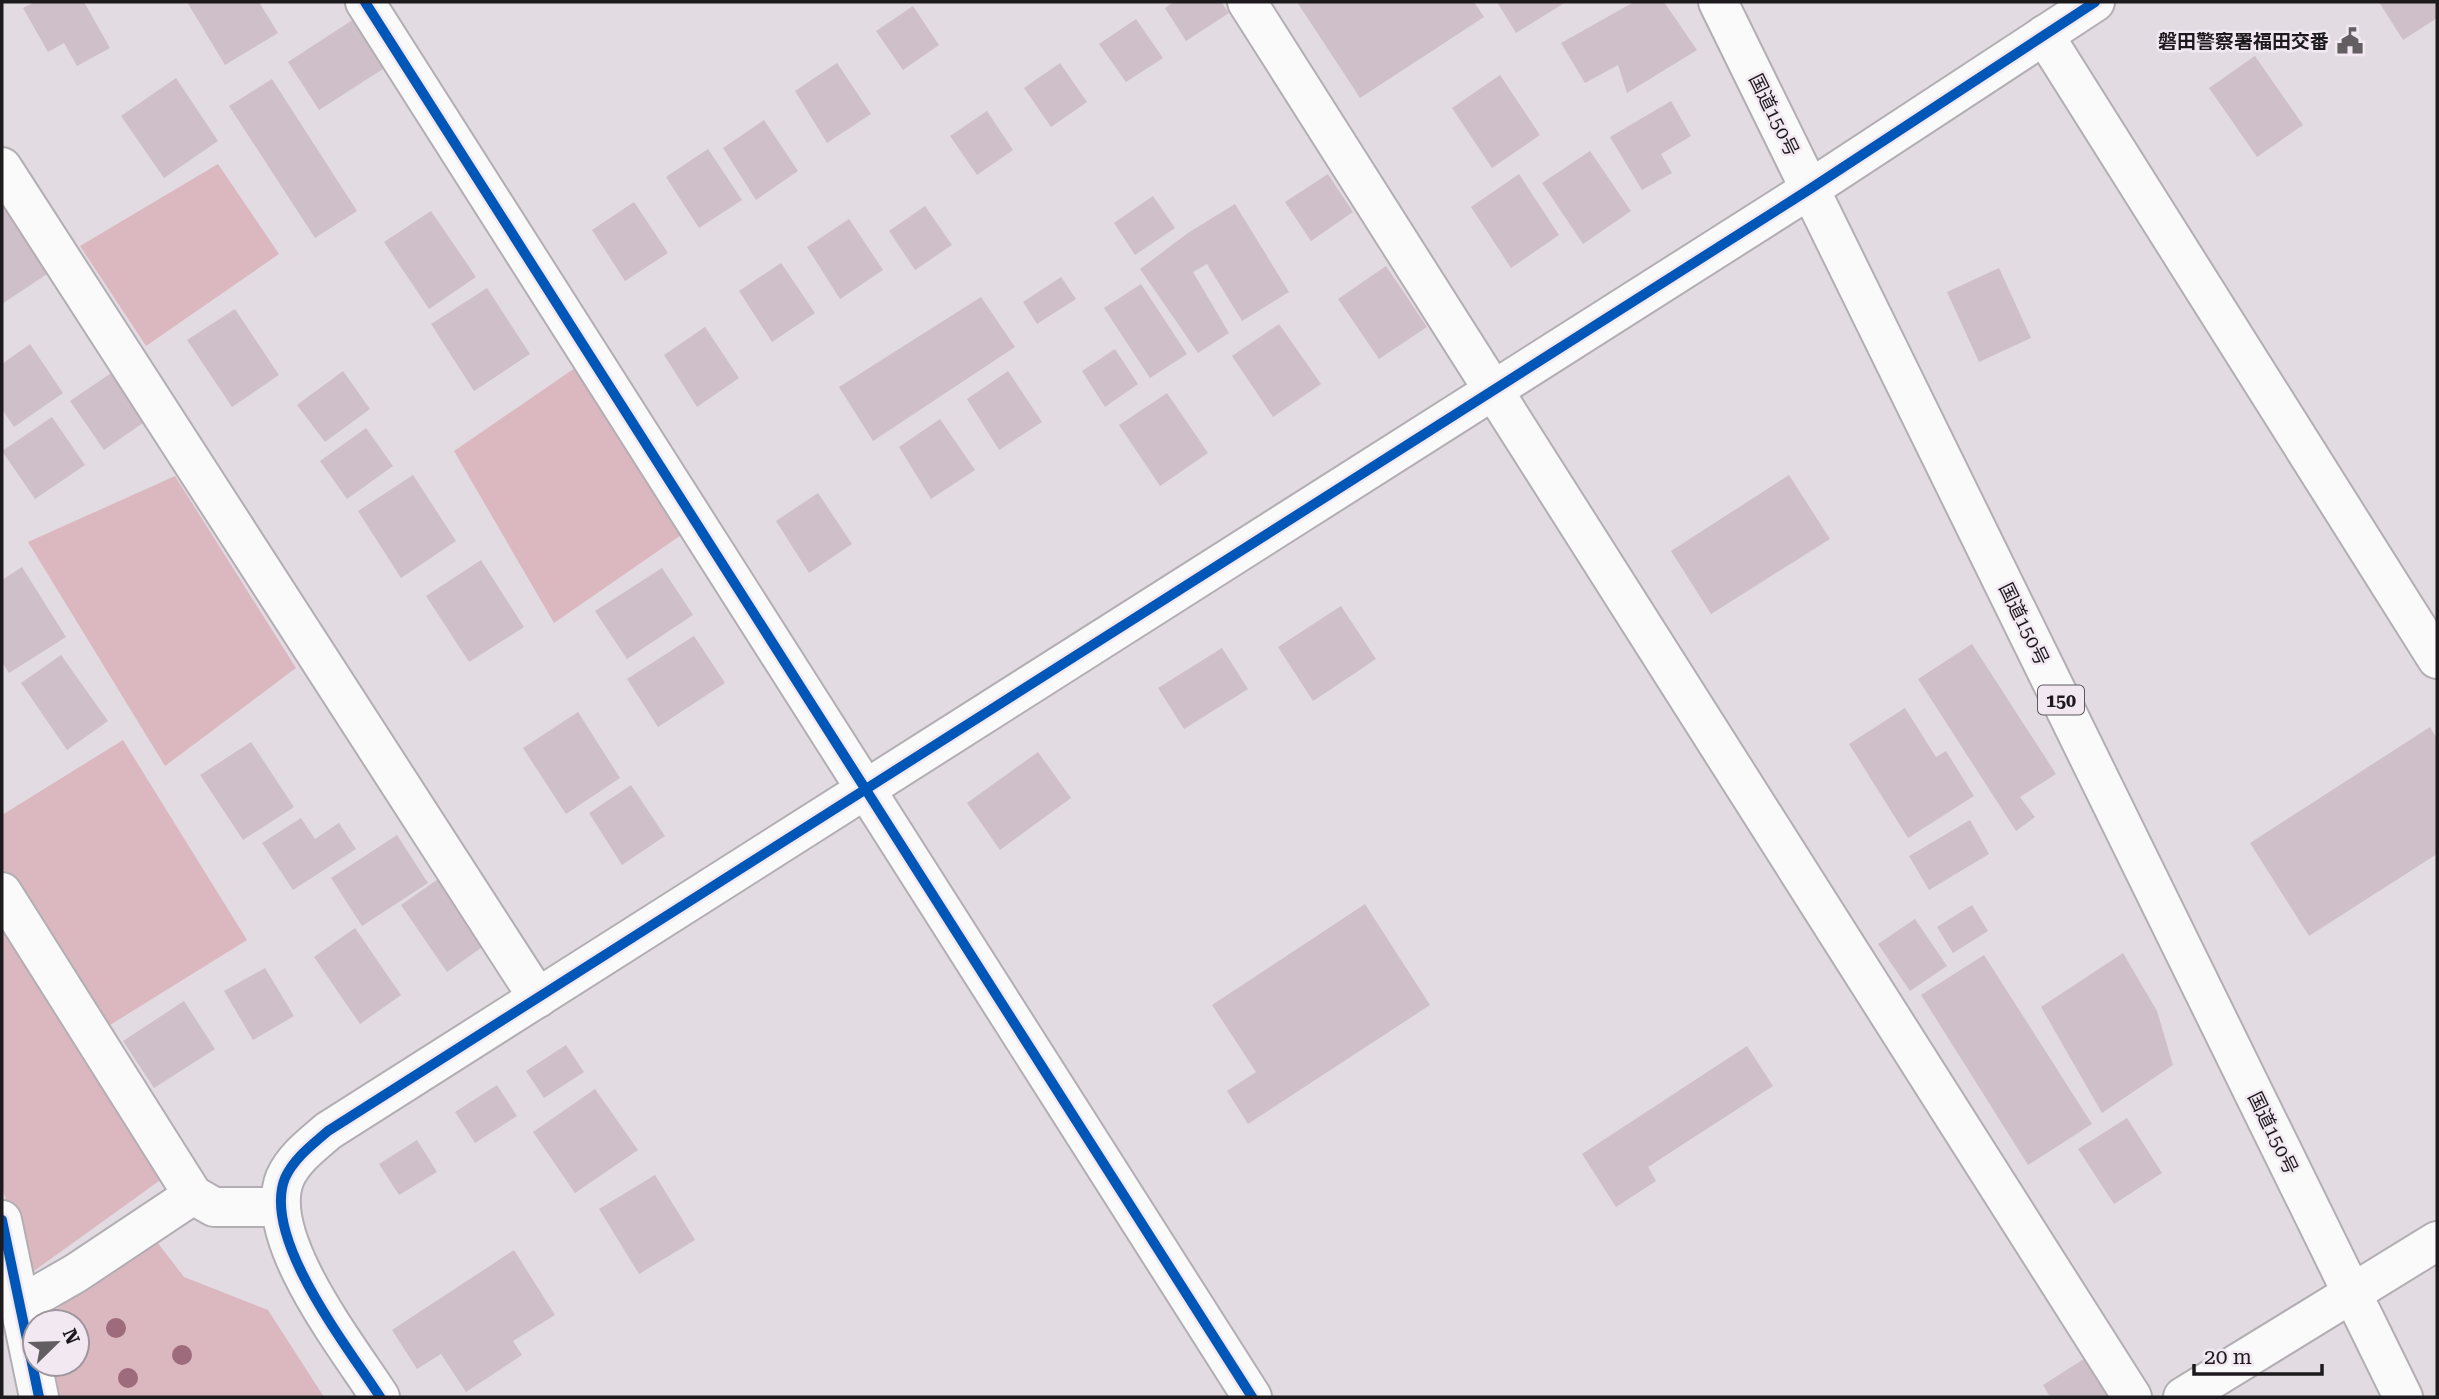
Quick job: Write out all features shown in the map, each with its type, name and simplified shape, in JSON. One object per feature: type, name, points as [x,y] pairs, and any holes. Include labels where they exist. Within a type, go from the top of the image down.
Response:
[{"type":"main road","points":[[365,2],[1252,1397]]},
{"type":"main road","points":[[1247,2],[2132,1397]]},
{"type":"main road","name":"国道150号","points":[[1718,2],[2403,1397]]},
{"type":"main road","points":[[380,1397],[303,1276],[285,1239],[280,1207],[285,1179],[298,1157],[328,1131],[1810,189],[2095,2]]},
{"type":"main road","points":[[2044,35],[2437,659]]},
{"type":"main road","points":[[2,167],[538,998]]},
{"type":"main road","points":[[2,892],[192,1195],[214,1207],[280,1207]]},
{"type":"main road","points":[[22,1304],[76,1273],[192,1195]]},
{"type":"main road","points":[[2,1220],[22,1304],[39,1397]]},
{"type":"main road","points":[[2183,1397],[2437,1241]]},
{"type":"shaded area","points":[[218,164],[279,254],[146,346],[80,246]]},
{"type":"shaded area","points":[[591,357],[697,524],[554,623],[454,451]]},
{"type":"shaded area","points":[[175,476],[296,668],[165,766],[28,542]]},
{"type":"shaded area","points":[[123,740],[247,940],[102,1030],[2,867],[2,815]]},
{"type":"shaded area","points":[[2,922],[166,1176],[27,1276],[2,1186]]},
{"type":"shaded area","points":[[154,1238],[184,1277],[268,1310],[324,1397],[59,1397],[56,1378],[91,1378],[91,1308],[58,1308]]},
{"type":"building","points":[[35,2],[84,2],[110,48],[77,66],[64,43],[48,52],[23,8]]},
{"type":"building","points":[[187,2],[259,2],[278,33],[225,65]]},
{"type":"building","points":[[1174,2],[1221,2],[1229,13],[1186,41],[1165,8]]},
{"type":"building","points":[[1297,2],[1474,2],[1484,17],[1360,98]]},
{"type":"building","points":[[1497,2],[1566,2],[1516,33]]},
{"type":"building","points":[[1634,2],[1664,2],[1697,50],[1627,93],[1618,65],[1585,83],[1561,43]]},
{"type":"building","points":[[2379,2],[2437,2],[2437,18],[2403,40]]},
{"type":"building","points":[[913,6],[939,45],[903,70],[876,31]]},
{"type":"building","points":[[354,19],[386,67],[319,110],[288,62]]},
{"type":"building","points":[[1136,19],[1163,58],[1126,82],[1099,44]]},
{"type":"building","points":[[2255,56],[2303,125],[2257,157],[2209,88]]},
{"type":"building","points":[[837,63],[871,114],[827,143],[795,91]]},
{"type":"building","points":[[1060,63],[1087,102],[1051,127],[1024,88]]},
{"type":"building","points":[[1500,75],[1540,135],[1492,168],[1452,108]]},
{"type":"building","points":[[176,78],[218,141],[164,178],[121,116]]},
{"type":"building","points":[[272,79],[357,211],[315,238],[229,106]]},
{"type":"building","points":[[1671,101],[1691,136],[1661,154],[1672,173],[1642,190],[1610,137]]},
{"type":"building","points":[[987,111],[1013,150],[977,175],[950,136]]},
{"type":"building","points":[[764,120],[798,171],[756,200],[723,148]]},
{"type":"building","points":[[708,149],[742,200],[699,228],[666,177]]},
{"type":"building","points":[[1590,151],[1631,211],[1583,244],[1542,183]]},
{"type":"building","points":[[1328,174],[1353,212],[1311,241],[1285,202]]},
{"type":"building","points":[[1519,174],[1559,235],[1511,268],[1471,207]]},
{"type":"building","points":[[2,196],[50,272],[2,304]]},
{"type":"building","points":[[1153,196],[1175,228],[1135,255],[1114,223]]},
{"type":"building","points":[[634,202],[668,253],[625,281],[592,230]]},
{"type":"building","points":[[1235,204],[1289,292],[1242,321],[1207,264],[1193,272],[1229,333],[1198,353],[1140,269],[1188,233]]},
{"type":"building","points":[[925,206],[952,245],[915,270],[889,231]]},
{"type":"building","points":[[431,211],[476,277],[429,309],[384,242]]},
{"type":"building","points":[[849,219],[883,270],[840,299],[807,247]]},
{"type":"building","points":[[781,263],[815,313],[772,342],[739,291]]},
{"type":"building","points":[[1386,266],[1427,327],[1379,359],[1338,299]]},
{"type":"building","points":[[1999,268],[2031,338],[1979,362],[1947,292]]},
{"type":"building","points":[[1061,277],[1076,299],[1037,324],[1023,302]]},
{"type":"building","points":[[1141,284],[1187,354],[1150,378],[1104,308]]},
{"type":"building","points":[[487,288],[530,354],[474,391],[431,324]]},
{"type":"building","points":[[981,297],[1015,347],[873,441],[839,387]]},
{"type":"building","points":[[235,309],[279,375],[232,407],[187,340]]},
{"type":"building","points":[[1279,324],[1321,384],[1273,417],[1232,356]]},
{"type":"building","points":[[705,327],[739,378],[697,407],[664,355]]},
{"type":"building","points":[[30,344],[63,393],[14,427],[2,409],[2,364]]},
{"type":"building","points":[[1115,349],[1138,384],[1105,407],[1082,371]]},
{"type":"building","points":[[120,367],[153,416],[104,450],[70,401]]},
{"type":"building","points":[[343,371],[370,409],[325,442],[297,405]]},
{"type":"building","points":[[1008,371],[1042,422],[999,450],[967,399]]},
{"type":"building","points":[[1167,393],[1208,453],[1160,486],[1119,425]]},
{"type":"building","points":[[52,417],[85,465],[35,499],[2,451]]},
{"type":"building","points":[[940,419],[975,470],[931,499],[899,447]]},
{"type":"building","points":[[366,428],[393,466],[347,499],[320,461]]},
{"type":"building","points":[[413,475],[456,541],[401,578],[358,511]]},
{"type":"building","points":[[1789,475],[1830,539],[1711,614],[1671,551]]},
{"type":"building","points":[[818,493],[852,544],[809,573],[776,521]]},
{"type":"building","points":[[481,560],[524,627],[469,662],[426,596]]},
{"type":"building","points":[[22,567],[66,637],[9,673],[2,662],[2,580]]},
{"type":"building","points":[[662,568],[693,615],[627,659],[595,611]]},
{"type":"building","points":[[1341,606],[1376,659],[1313,701],[1278,647]]},
{"type":"building","points":[[694,636],[725,683],[658,727],[627,679]]},
{"type":"building","points":[[1972,644],[2056,774],[2020,797],[2035,817],[2016,831],[1918,679]]},
{"type":"building","points":[[1222,648],[1248,689],[1184,729],[1158,688]]},
{"type":"building","points":[[61,655],[108,721],[67,750],[21,683]]},
{"type":"building","points":[[1905,708],[1936,757],[1946,751],[1974,796],[1908,838],[1849,744]]},
{"type":"building","points":[[578,712],[620,778],[566,814],[523,748]]},
{"type":"building","points":[[2430,727],[2437,739],[2437,854],[2309,936],[2250,843]]},
{"type":"building","points":[[251,742],[294,807],[243,840],[200,775]]},
{"type":"building","points":[[1038,752],[1071,798],[1000,850],[967,803]]},
{"type":"building","points":[[631,785],[665,836],[622,865],[589,813]]},
{"type":"building","points":[[301,818],[315,839],[339,823],[356,849],[293,890],[262,843]]},
{"type":"building","points":[[1970,820],[1989,854],[1929,890],[1909,856]]},
{"type":"building","points":[[397,835],[428,883],[362,926],[331,878]]},
{"type":"building","points":[[441,877],[488,943],[447,972],[401,905]]},
{"type":"building","points":[[1365,904],[1430,1005],[1248,1124],[1227,1091],[1256,1072],[1212,1005]]},
{"type":"building","points":[[1972,905],[1988,931],[1953,953],[1937,927]]},
{"type":"building","points":[[1915,919],[1947,966],[1910,991],[1878,944]]},
{"type":"building","points":[[355,928],[401,995],[360,1024],[314,957]]},
{"type":"building","points":[[2123,953],[2157,1011],[2173,1065],[2102,1113],[2041,1007]]},
{"type":"building","points":[[1984,955],[2092,1124],[2028,1165],[1921,995]]},
{"type":"building","points":[[265,968],[294,1016],[253,1040],[224,991]]},
{"type":"building","points":[[184,1001],[215,1049],[154,1088],[123,1041]]},
{"type":"building","points":[[566,1045],[584,1072],[544,1098],[526,1071]]},
{"type":"building","points":[[1747,1046],[1773,1086],[1648,1167],[1656,1181],[1616,1207],[1582,1154]]},
{"type":"building","points":[[497,1085],[517,1116],[475,1143],[455,1112]]},
{"type":"building","points":[[595,1089],[638,1150],[575,1193],[533,1132]]},
{"type":"building","points":[[2127,1118],[2162,1173],[2114,1204],[2078,1149]]},
{"type":"building","points":[[417,1140],[437,1172],[399,1195],[379,1164]]},
{"type":"building","points":[[655,1175],[695,1240],[639,1274],[599,1209]]},
{"type":"building","points":[[514,1250],[555,1315],[513,1341],[522,1355],[466,1392],[441,1354],[417,1369],[392,1330]]},
{"type":"building","points":[[2090,1355],[2117,1397],[2050,1397],[2043,1385]]},
{"type":"cycle path","points":[[365,2],[1252,1397]]},
{"type":"cycle path","points":[[380,1397],[312,1291],[285,1230],[281,1203],[285,1178],[298,1158],[328,1131],[1810,189],[2095,2]]},
{"type":"cycle path","points":[[2,1220],[39,1397]]},
{"type":"place","name":"磐田警察署福田交番","points":[[2350,41]]}]
